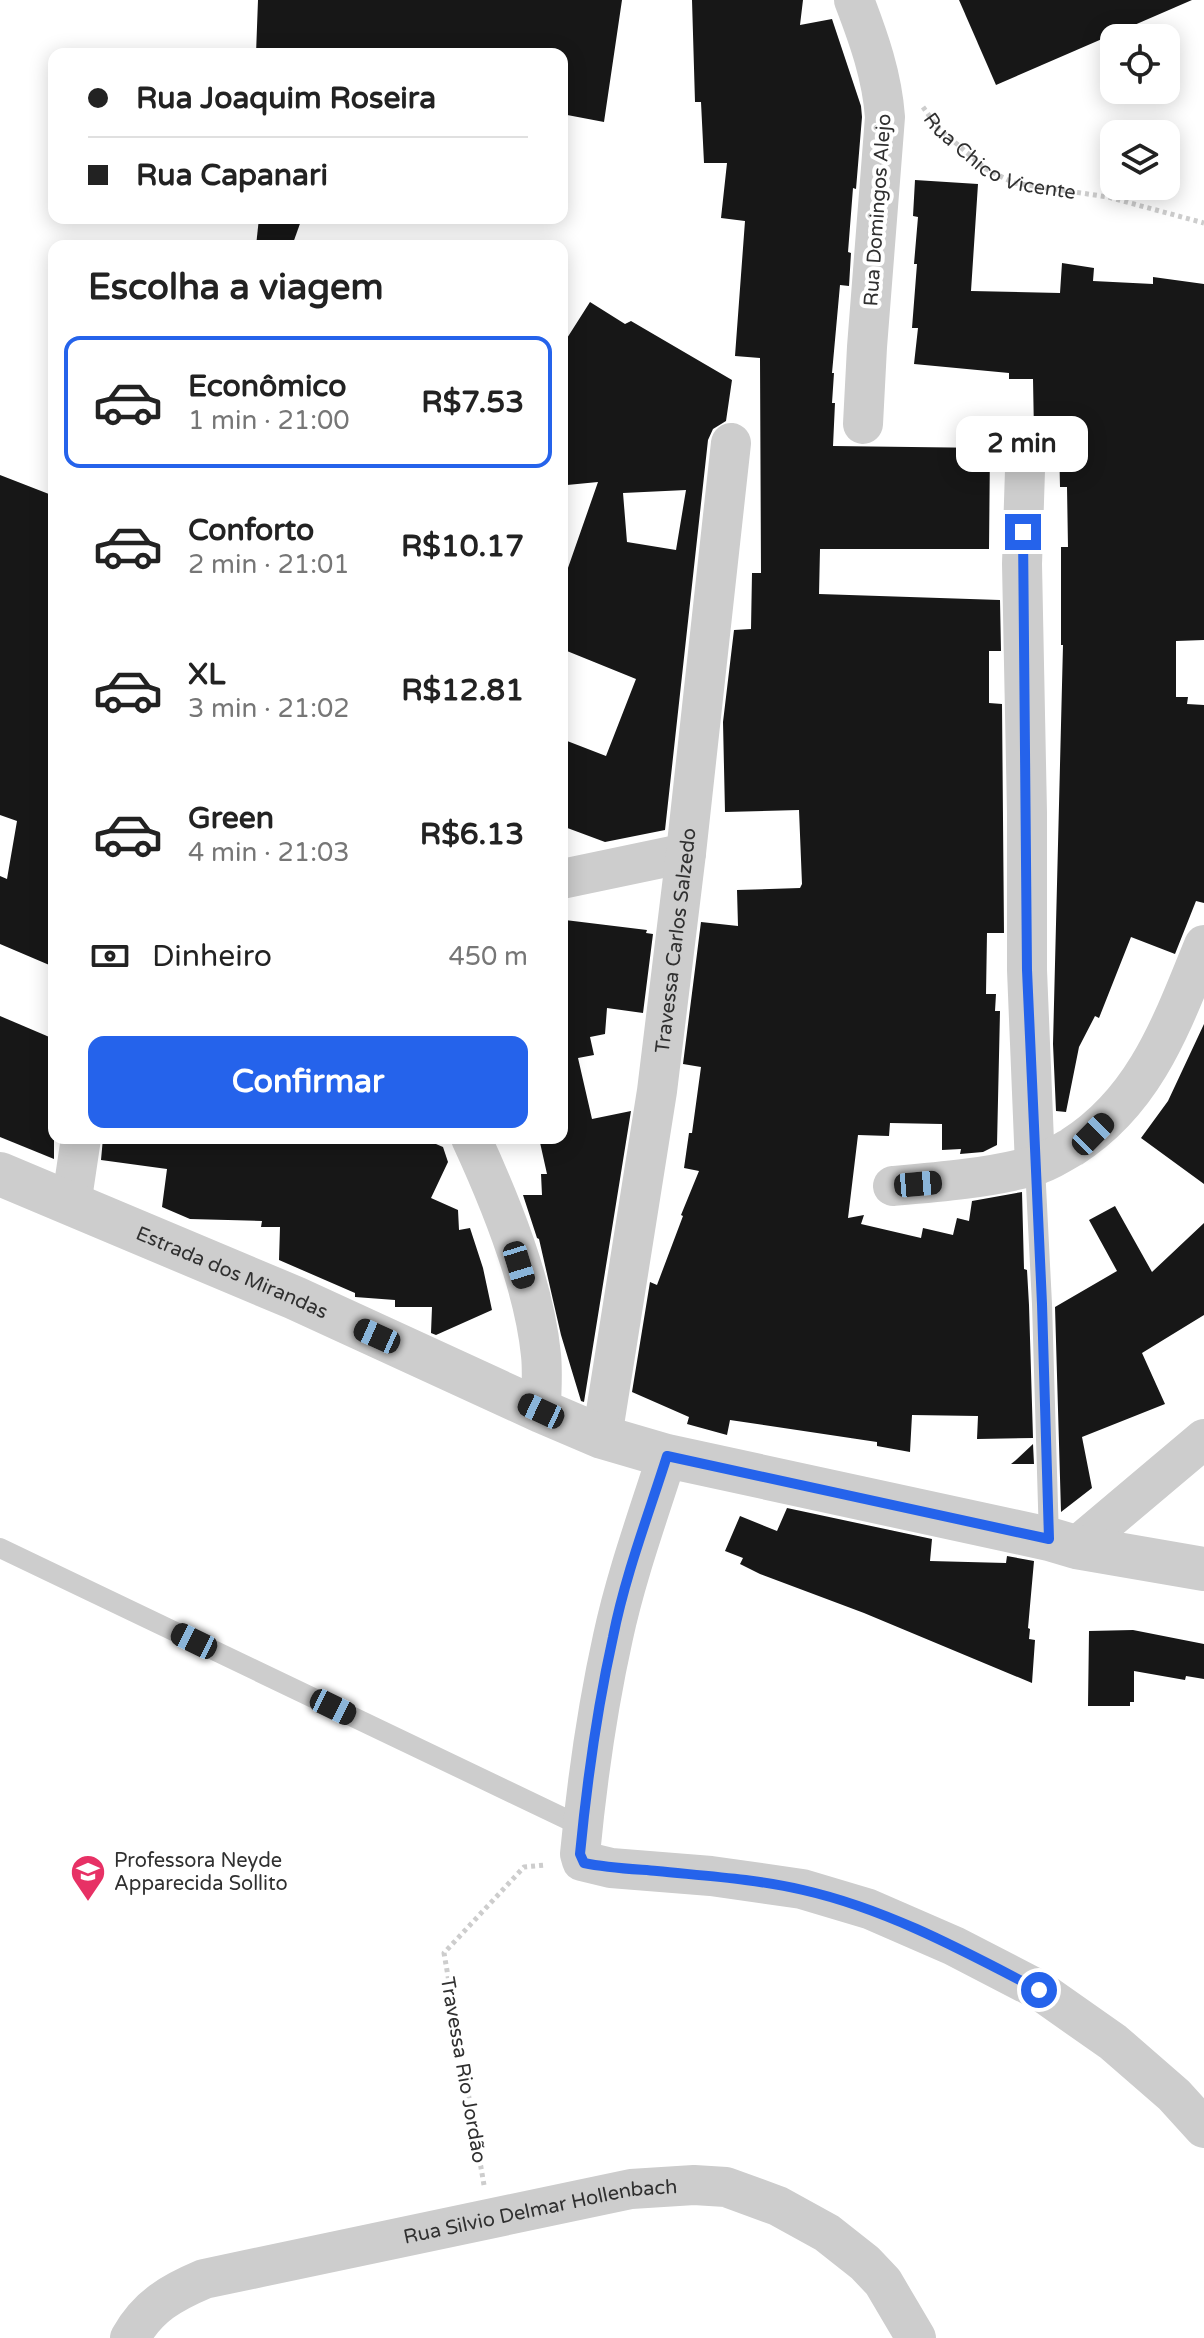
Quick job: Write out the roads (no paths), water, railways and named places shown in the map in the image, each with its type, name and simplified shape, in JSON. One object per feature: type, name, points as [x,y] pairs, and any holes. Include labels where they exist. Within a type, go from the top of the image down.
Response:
[{"type":"street","name":"Rua Domingos Alejo","points":[[854,0],[877,63],[885,117],[863,424]]},
{"type":"street","name":"Travessa Carlos Salzedo","points":[[602,1437],[657,1091],[731,443]]},
{"type":"street","points":[[1025,470],[1022,564],[1027,970],[1035,1166]]},
{"type":"street","points":[[568,878],[686,853]]},
{"type":"street","points":[[893,1186],[943,1182],[1035,1166],[1093,1134],[1118,1109],[1150,1068],[1204,945]]},
{"type":"street","points":[[71,1205],[80,1144]]},
{"type":"street","points":[[473,1144],[499,1206],[532,1306],[541,1356],[541,1411]]},
{"type":"street","name":"Estrada dos Mirandas","points":[[0,1174],[295,1298],[602,1437],[667,1456],[1063,1543],[1204,1569]]},
{"type":"street","points":[[1063,1543],[1204,1439]]},
{"type":"street","points":[[667,1456],[626,1586],[596,1724],[582,1844],[589,1864],[802,1889],[869,1909],[954,1946],[1039,1990],[1113,2042],[1174,2095],[1204,2128]]},
{"type":"street","name":"Rua Silvio Delmar Hollenbach","points":[[130,2338],[152,2309],[172,2293],[204,2279],[631,2189],[694,2185],[726,2187],[778,2206],[827,2233],[883,2282],[916,2338]]},
{"type":"lane","points":[[1035,1166],[1042,1304],[1063,1543]]},
{"type":"lane","points":[[0,1548],[582,1844]]},
{"type":"place","name":"Professora Neyde Apparecida Sollito","points":[[88,1903]]}]
